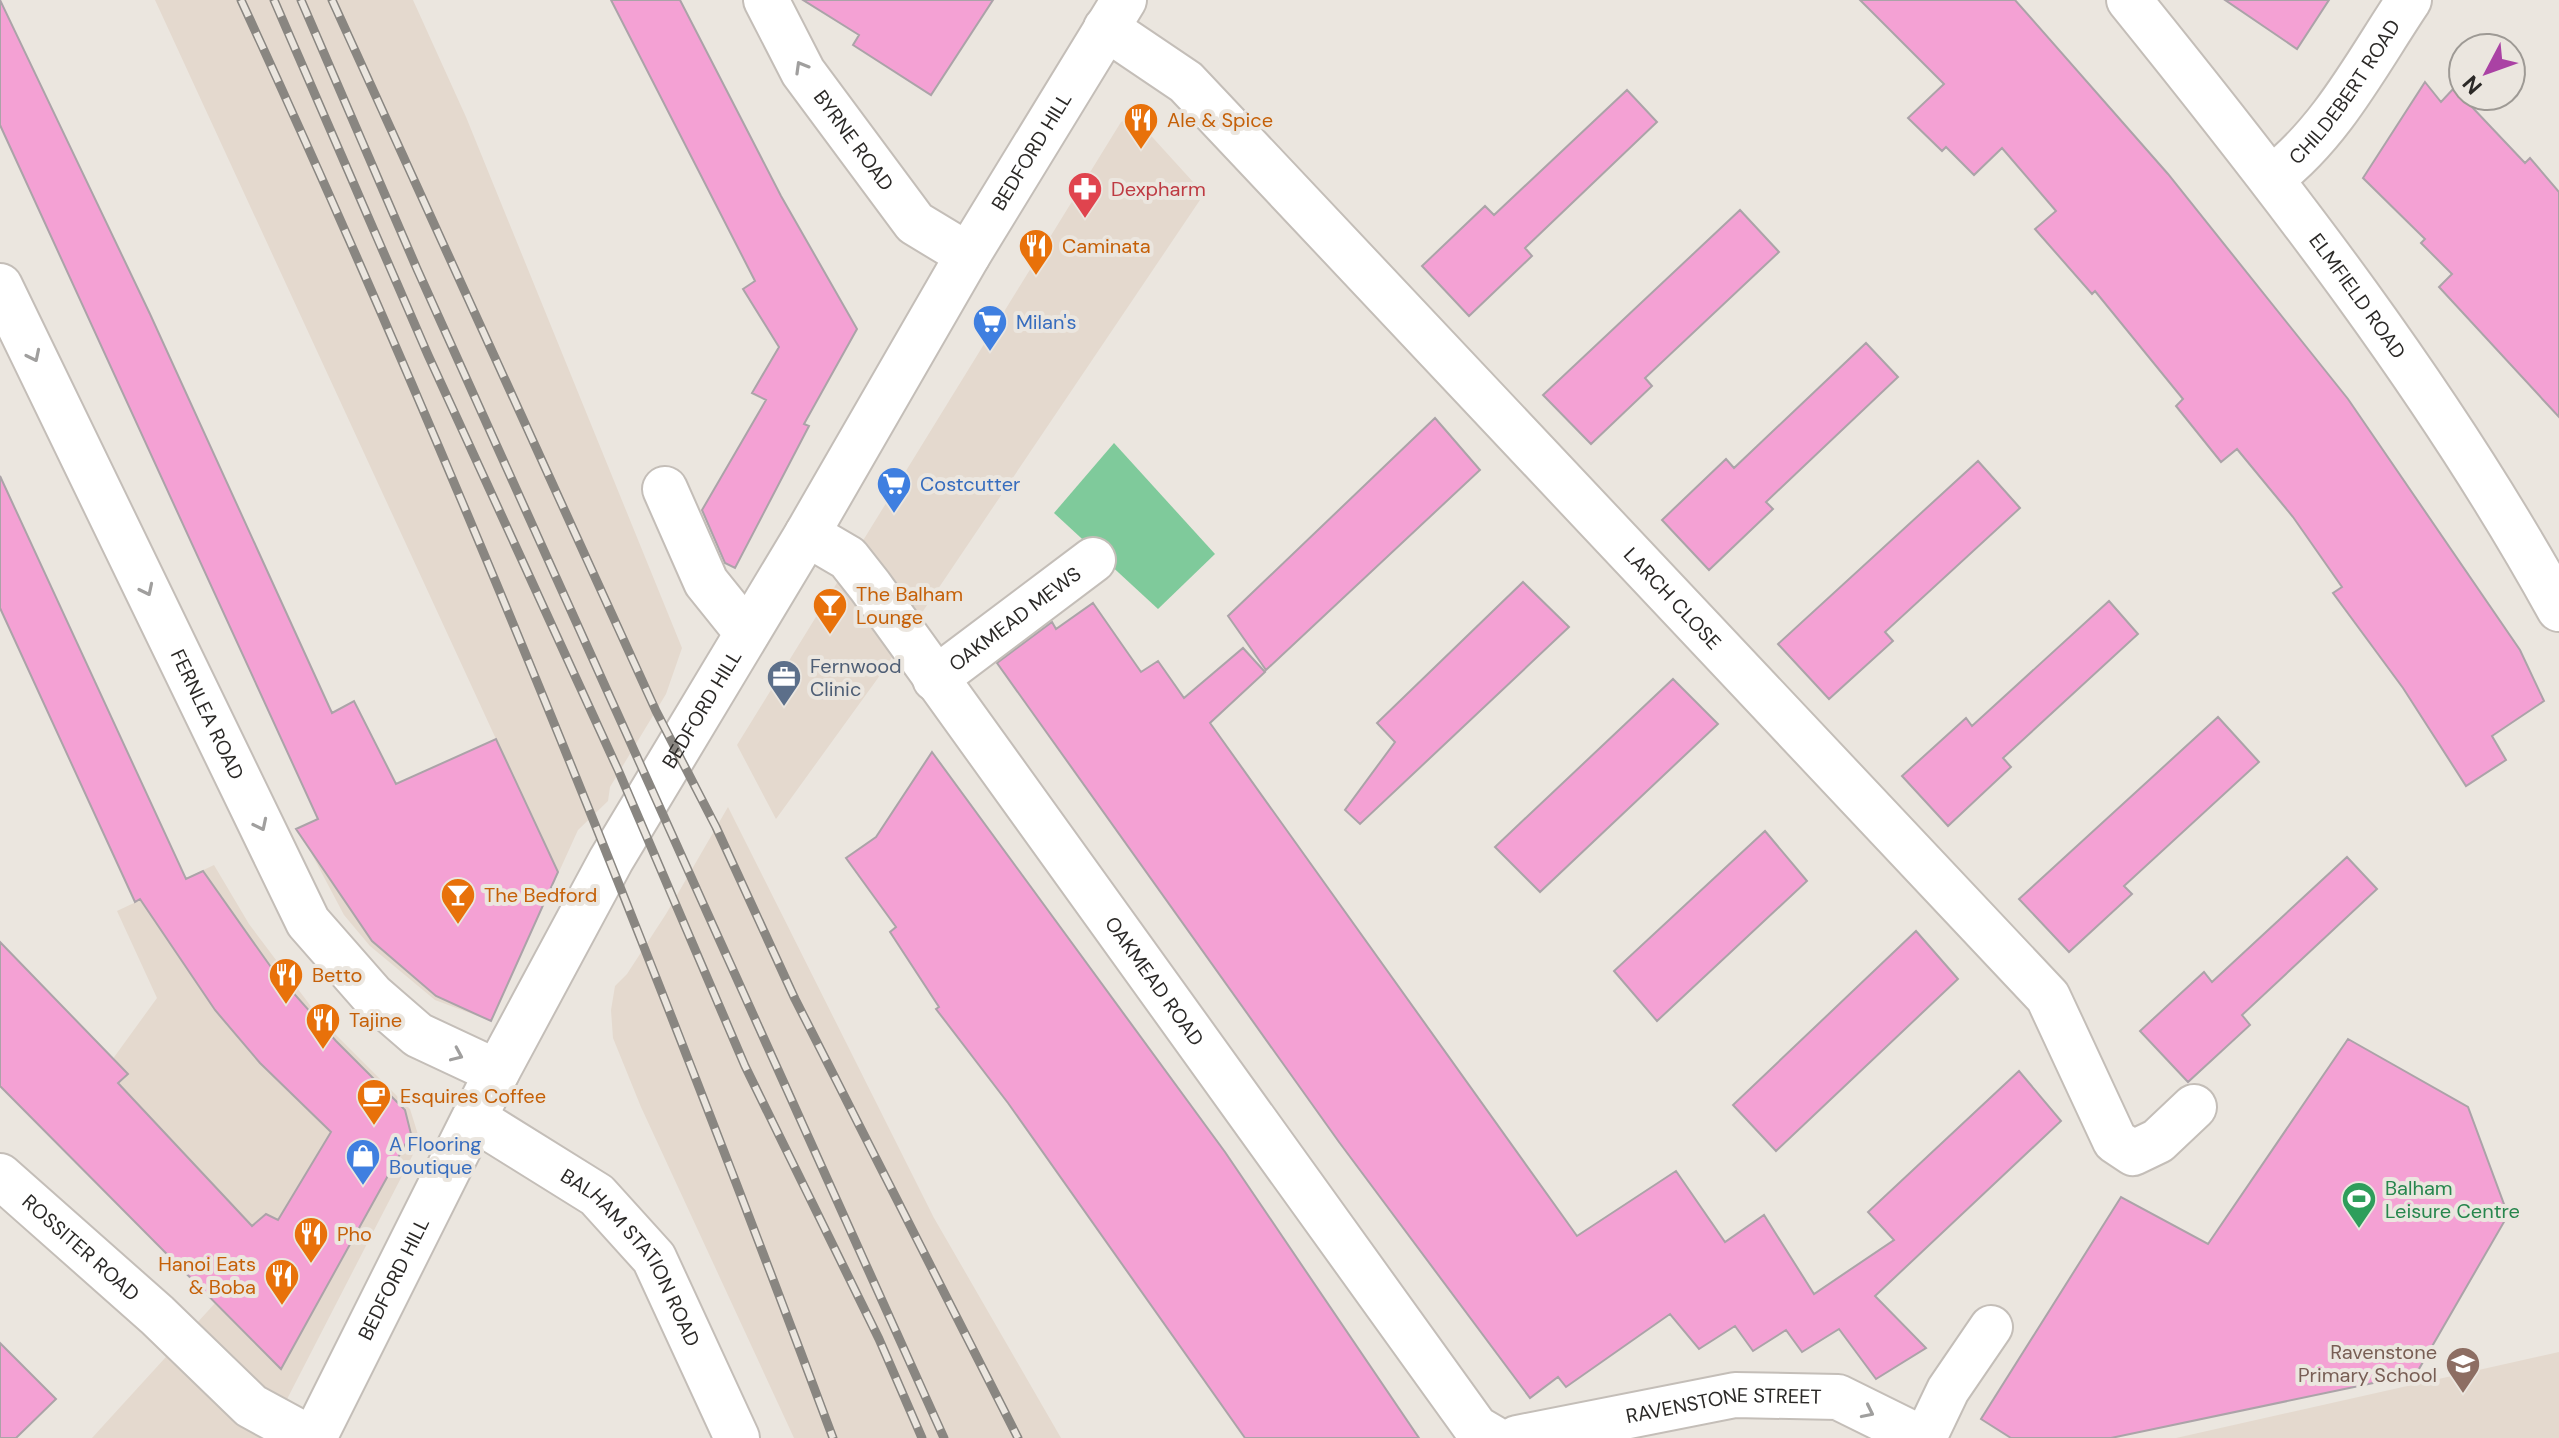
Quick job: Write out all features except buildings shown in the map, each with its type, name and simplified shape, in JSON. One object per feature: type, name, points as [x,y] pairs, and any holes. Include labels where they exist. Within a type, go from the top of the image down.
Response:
[{"type":"street","name":"BYRNE ROAD","points":[[766,0],[803,72],[915,223],[968,255]]},
{"type":"street","name":"ELMFIELD ROAD","points":[[2129,0],[2273,177],[2477,470],[2559,608]]},
{"type":"street","name":"CHILDEBERT ROAD","points":[[2273,177],[2292,162],[2326,125],[2409,0]]},
{"type":"street","name":"BEDFORD HILL","points":[[312,1438],[497,1072],[611,860],[807,534],[968,255],[1115,14]]},
{"type":"street","name":"LARCH CLOSE","points":[[1115,14],[1186,82],[2048,997],[2115,1141],[2133,1153],[2158,1141],[2194,1107]]},
{"type":"street","name":"FERNLEA ROAD","points":[[0,286],[308,922],[372,995],[418,1035],[497,1072]]},
{"type":"street","points":[[665,489],[706,582],[747,633]]},
{"type":"street","name":"OAKMEAD ROAD","points":[[807,534],[848,558],[1476,1428],[1493,1438]]},
{"type":"street","name":"OAKMEAD MEWS","points":[[935,679],[1093,560]]},
{"type":"street","name":"BALHAM STATION ROAD","points":[[475,1119],[597,1195],[654,1258],[737,1438]]},
{"type":"street","name":"ROSSITER ROAD","points":[[0,1176],[157,1315],[251,1406],[312,1438]]},
{"type":"street","points":[[1923,1438],[1948,1390],[1991,1327]]},
{"type":"street","name":"RAVENSTONE STREET","points":[[1517,1438],[1735,1395],[1838,1397],[1923,1438]]},
{"type":"shaded area","points":[[155,0],[413,0],[466,117],[682,648],[666,694],[610,787],[608,801],[578,830],[491,1021],[435,1000],[370,946],[344,915],[298,828],[496,739]]},
{"type":"shaded area","points":[[1134,117],[1204,194],[878,678],[776,819],[737,745],[1121,122]]},
{"type":"shaded area","points":[[728,807],[934,1218],[1061,1438],[794,1438],[641,1107],[613,1038],[611,1010],[615,986],[627,974],[666,914]]},
{"type":"shaded area","points":[[214,865],[249,924],[322,1021],[410,1109],[420,1141],[267,1438],[92,1438],[217,1301],[54,1140],[157,998],[117,911]]},
{"type":"shaded area","name":"Ravenstone Primary School","points":[[2559,1352],[2559,1438],[2176,1438]]},
{"type":"green space","points":[[1114,443],[1215,554],[1158,609],[1054,513]]},
{"type":"railway","points":[[241,0],[476,534],[623,894],[833,1438]]},
{"type":"railway","points":[[274,0],[428,355],[619,772],[745,1066],[879,1339],[922,1438]]},
{"type":"railway","points":[[301,0],[417,269],[944,1438]]},
{"type":"railway","points":[[332,0],[656,711],[716,827],[795,999],[1018,1438]]},
{"type":"place","name":"Ale & Spice","points":[[1141,151]]},
{"type":"place","name":"Dexpharm","points":[[1085,220]]},
{"type":"place","name":"Caminata","points":[[1036,277]]},
{"type":"place","name":"Milan's","points":[[990,353]]},
{"type":"place","name":"Costcutter","points":[[894,515]]},
{"type":"place","name":"The Balham Lounge","points":[[830,636]]},
{"type":"place","name":"Fernwood Clinic","points":[[784,708]]},
{"type":"place","name":"The Bedford","points":[[458,926]]},
{"type":"place","name":"Betto","points":[[286,1006]]},
{"type":"place","name":"Tajine","points":[[323,1051]]},
{"type":"place","name":"Esquires Coffee","points":[[374,1127]]},
{"type":"place","name":"A Flooring Boutique","points":[[363,1187]]},
{"type":"place","name":"Balham Leisure Centre","points":[[2359,1230]]},
{"type":"place","name":"Pho","points":[[311,1265]]},
{"type":"place","name":"Hanoi Eats & Boba","points":[[282,1307]]},
{"type":"place","name":"Ravenstone Primary School","points":[[2463,1395]]}]
